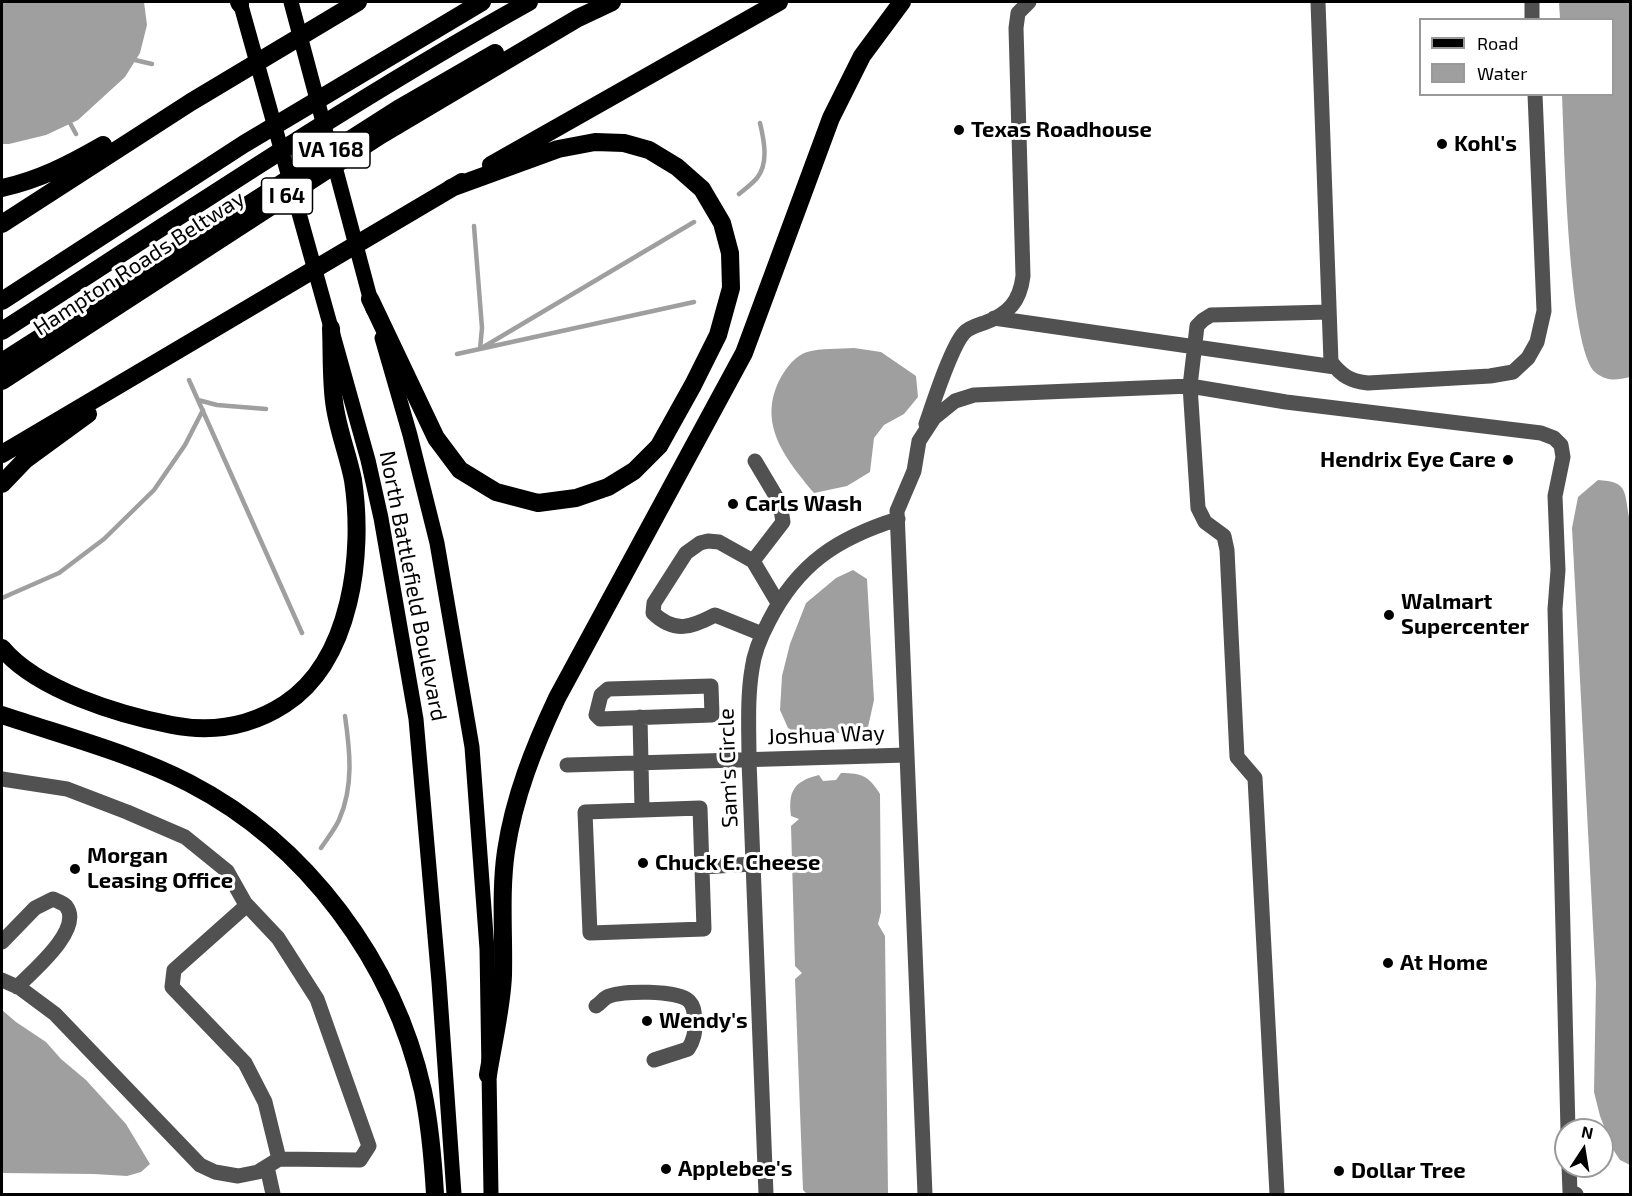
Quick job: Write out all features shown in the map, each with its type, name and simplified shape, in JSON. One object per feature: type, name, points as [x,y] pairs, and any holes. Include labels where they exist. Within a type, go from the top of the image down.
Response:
[{"type":"highway","points":[[2,224],[191,102],[358,2]]},
{"type":"highway","name":"Hampton Roads Beltway","points":[[2,300],[244,144],[482,2]]},
{"type":"highway","points":[[2,331],[364,98],[529,2]]},
{"type":"highway","points":[[2,362],[398,109],[584,2]]},
{"type":"highway","name":"Hampton Roads Beltway","points":[[2,381],[381,135],[578,18],[612,2]]},
{"type":"highway","points":[[2,454],[451,188],[779,2]]},
{"type":"highway","points":[[488,1075],[503,976],[502,910],[506,851],[515,806],[531,756],[557,698],[744,353],[831,118],[862,56],[902,2]]},
{"type":"highway","points":[[2,188],[55,171],[108,141],[191,102]]},
{"type":"highway","points":[[370,299],[436,438],[460,470],[496,492],[538,502],[576,498],[608,487],[634,471],[659,446],[718,335],[731,288],[730,253],[722,223],[702,189],[677,166],[649,150],[624,143],[595,142],[558,150],[451,188]]},
{"type":"highway","points":[[2,648],[19,666],[64,691],[136,716],[188,728],[218,728],[242,724],[259,718],[292,699],[308,685],[322,667],[338,634],[349,596],[356,558],[353,482],[334,402],[331,328]]},
{"type":"highway","points":[[2,484],[25,460],[68,430],[143,371]]},
{"type":"highway","points":[[2,715],[136,760],[190,784],[238,813],[288,853],[304,869],[355,933],[396,1010],[422,1089],[429,1128],[435,1194]]},
{"type":"main road","name":"North Battlefield Boulevard","points":[[240,2],[368,460],[381,518],[416,719],[454,1194]]},
{"type":"main road","name":"North Battlefield Boulevard","points":[[291,2],[370,299],[410,435],[437,543],[472,747],[487,949],[491,1194]]},
{"type":"main road","points":[[453,1174],[462,1194]]},
{"type":"street","points":[[925,1194],[897,511],[914,471],[919,441],[955,347],[964,333],[1005,312],[1022,290],[1016,28],[1018,13],[1029,2]]},
{"type":"street","points":[[1318,2],[1331,362],[1340,374],[1354,382],[1491,376],[1513,372],[1538,342],[1544,311],[1535,96]]},
{"type":"street","points":[[1532,2],[1532,18]]},
{"type":"street","points":[[1277,1194],[1255,778],[1237,757],[1227,549],[1224,536],[1205,522],[1198,508],[1190,386],[1197,326],[1211,315],[1329,312]]},
{"type":"street","points":[[994,318],[1335,367]]},
{"type":"street","points":[[919,441],[934,418],[955,401],[974,395],[1190,386],[1286,402],[1541,433],[1554,438],[1561,445],[1563,458],[1555,496],[1557,570],[1555,609],[1568,1118]]},
{"type":"street","points":[[753,561],[783,522],[780,504],[755,461]]},
{"type":"street","name":"Sam's Circle","points":[[766,1194],[749,761],[748,700],[752,667],[762,634],[778,603],[802,572],[825,553],[853,536],[898,519]]},
{"type":"street","points":[[762,634],[715,615],[696,625],[682,627],[663,623],[653,613],[654,603],[686,553],[700,543],[708,541],[719,542],[753,561],[778,603]]},
{"type":"street","points":[[711,686],[712,715],[640,717],[600,719],[596,715],[601,695],[608,689],[711,686]]},
{"type":"street","points":[[640,717],[642,810]]},
{"type":"street","name":"Joshua Way","points":[[567,765],[907,755]]},
{"type":"street","points":[[2,980],[17,987],[55,1014],[200,1166],[215,1172],[238,1176],[258,1172],[273,1163],[360,1160],[369,1146],[317,999],[278,938],[247,905],[227,871],[185,837],[127,812],[67,789],[3,782]]},
{"type":"street","points":[[700,808],[704,929],[590,933],[585,812],[642,810],[700,808]]},
{"type":"street","points":[[702,867],[753,864]]},
{"type":"street","points":[[2,942],[35,908],[53,899],[65,906],[70,916],[66,933],[52,952],[17,987]]},
{"type":"street","points":[[247,905],[174,970],[172,987],[245,1063],[265,1102],[273,1163],[273,1194]]},
{"type":"street","points":[[596,1006],[607,997],[621,994],[673,994],[683,996],[691,1002],[694,1010],[695,1031],[688,1049],[654,1060]]},
{"type":"street","points":[[1569,1178],[1570,1192],[1576,1194]]},
{"type":"water","points":[[2,2],[144,2],[147,25],[140,53],[125,77],[78,120],[46,135],[2,144]]},
{"type":"water","points":[[1559,2],[1629,2],[1630,377],[1621,379],[1613,380],[1596,373],[1587,357],[1579,327],[1569,242],[1562,96],[1614,96],[1614,18],[1560,18]]},
{"type":"water","points":[[854,348],[881,352],[916,376],[918,397],[904,414],[884,425],[874,438],[870,472],[847,486],[814,493],[793,467],[777,439],[772,410],[774,394],[786,369],[803,354],[818,350]]},
{"type":"water","points":[[1598,480],[1615,483],[1623,489],[1629,517],[1630,1165],[1620,1160],[1614,1151],[1614,1118],[1601,1118],[1594,1092],[1596,983],[1572,528],[1578,497]]},
{"type":"water","points":[[853,570],[867,579],[874,700],[868,727],[848,734],[828,732],[802,736],[788,728],[780,710],[782,676],[790,644],[806,603],[836,578]]},
{"type":"water","points":[[841,773],[854,774],[868,779],[880,794],[881,912],[878,924],[885,936],[888,1194],[807,1194],[803,1190],[795,979],[802,973],[795,966],[791,826],[799,819],[791,816],[790,807],[795,788],[804,780],[819,775],[823,781],[836,780]]},
{"type":"water","points":[[2,1010],[46,1042],[61,1059],[86,1080],[126,1124],[150,1164],[141,1172],[127,1176],[2,1173]]},
{"type":"waterway","points":[[135,60],[152,64]]},
{"type":"waterway","points":[[70,123],[76,134]]},
{"type":"waterway","points":[[739,194],[761,172],[764,144],[760,123]]},
{"type":"waterway","points":[[480,349],[694,222]]},
{"type":"waterway","points":[[474,226],[482,328],[480,349]]},
{"type":"waterway","points":[[457,354],[694,302]]},
{"type":"waterway","points":[[189,380],[302,633]]},
{"type":"waterway","points":[[198,400],[217,405],[266,409]]},
{"type":"waterway","points":[[2,598],[59,573],[104,539],[154,490],[185,445],[203,410]]},
{"type":"waterway","points":[[321,848],[339,820],[347,794],[350,768],[345,716]]},
{"type":"place","name":"Texas Roadhouse","points":[[959,130]]},
{"type":"place","name":"Kohl's","points":[[1442,144]]},
{"type":"place","name":"Hendrix Eye Care","points":[[1508,460]]},
{"type":"place","name":"Carls Wash","points":[[733,504]]},
{"type":"place","name":"Walmart Supercenter","points":[[1389,615]]},
{"type":"place","name":"Chuck E. Cheese","points":[[643,863]]},
{"type":"place","name":"Morgan Leasing Office","points":[[75,869]]},
{"type":"place","name":"At Home","points":[[1388,963]]},
{"type":"place","name":"Wendy's","points":[[647,1021]]},
{"type":"place","name":"Applebee's","points":[[666,1169]]},
{"type":"place","name":"Dollar Tree","points":[[1339,1171]]}]
